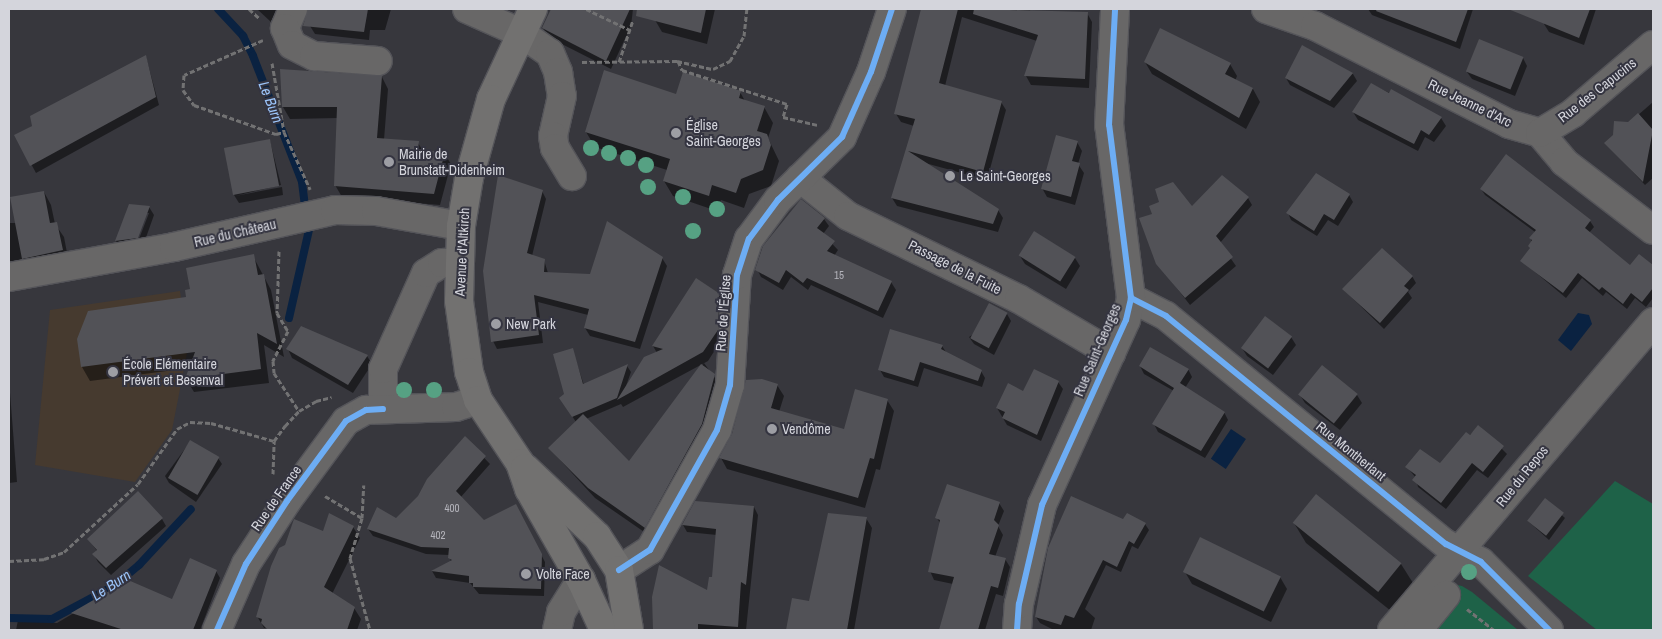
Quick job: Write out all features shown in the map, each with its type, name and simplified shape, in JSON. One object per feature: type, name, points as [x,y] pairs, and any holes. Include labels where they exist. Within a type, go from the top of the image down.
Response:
[{"type":"main road","name":"Avenue d'Altkirch","points":[[520,464],[478,400],[469,372],[459,301],[459,262],[461,226],[469,178],[491,99],[533,9]]},
{"type":"main road","points":[[520,464],[597,536],[621,578],[628,630]]},
{"type":"main road","points":[[520,464],[529,489],[580,580],[601,629]]},
{"type":"street","points":[[467,9],[521,33],[542,45],[556,62],[562,96],[553,136],[555,148],[572,176]]},
{"type":"street","name":"Rue de l'Église","points":[[621,578],[650,550],[717,430],[730,385],[737,275],[749,239],[778,200],[845,132],[871,72],[892,9]]},
{"type":"street","name":"Rue Saint-Georges","points":[[1017,630],[1019,604],[1042,505],[1126,320],[1131,298],[1109,125],[1115,9]]},
{"type":"street","name":"Rue Jeanne d'Arc","points":[[1266,9],[1314,26],[1509,124],[1540,133]]},
{"type":"street","points":[[289,18],[292,45],[314,56],[378,61]]},
{"type":"street","name":"Rue des Capucins","points":[[1540,133],[1574,113],[1653,45]]},
{"type":"street","points":[[1540,133],[1564,162],[1653,230]]},
{"type":"street","name":"Passage de la Fuite","points":[[800,178],[848,216],[1019,299],[1111,353]]},
{"type":"street","name":"Rue du Château","points":[[9,277],[174,247],[317,213],[376,211],[461,226]]},
{"type":"street","points":[[383,409],[383,368],[426,273],[442,263],[459,262]]},
{"type":"street","name":"Rue Montherlant","points":[[1131,298],[1166,316],[1446,544],[1481,562],[1549,630]]},
{"type":"street","name":"Rue du Repos","points":[[1392,630],[1462,551],[1575,411],[1653,322]]},
{"type":"street","name":"Rue de France","points":[[217,630],[246,564],[346,421],[366,410],[456,407],[478,400]]},
{"type":"street","points":[[601,629],[621,578]]},
{"type":"street","points":[[557,630],[561,612],[580,580]]},
{"type":"street","points":[[1418,630],[1447,594]]},
{"type":"path","points":[[586,9],[630,30]]},
{"type":"path","points":[[633,20],[619,62],[677,61],[714,69],[730,60],[744,36],[747,9]]},
{"type":"path","points":[[256,43],[184,75],[183,90],[194,105],[276,134],[284,132]]},
{"type":"path","points":[[271,54],[284,132],[308,183],[317,213]]},
{"type":"path","points":[[677,61],[682,70],[786,104],[783,117],[845,132]]},
{"type":"path","points":[[279,241],[277,312],[288,331],[274,361],[274,373],[299,411]]},
{"type":"path","points":[[9,561],[44,559],[64,552],[138,484],[178,430],[190,422],[211,423],[274,442]]},
{"type":"path","points":[[302,482],[362,518]]},
{"type":"path","points":[[364,485],[362,518],[350,558],[370,630]]},
{"type":"path","points":[[1447,594],[1494,630]]},
{"type":"shaded area","name":"École Elémentaire Prévert et Besenval","points":[[180,291],[188,348],[172,430],[135,482],[35,465],[50,310]]},
{"type":"green space","points":[[1615,481],[1653,504],[1653,630],[1597,630],[1528,576]]},
{"type":"green space","points":[[1447,583],[1462,586],[1472,592],[1518,630],[1406,630]]},
{"type":"water","points":[[1578,313],[1589,315],[1592,324],[1571,351],[1558,340]]},
{"type":"water","points":[[1231,429],[1246,439],[1226,469],[1211,459]]},
{"type":"building","points":[[308,9],[368,9],[364,32],[303,26]]},
{"type":"building","points":[[551,9],[630,9],[606,61],[542,28]]},
{"type":"building","points":[[637,9],[706,9],[701,33],[636,16]]},
{"type":"building","points":[[921,9],[958,9],[939,83],[1002,101],[983,172],[908,151],[999,209],[993,224],[891,198],[915,119],[894,114]]},
{"type":"building","points":[[974,9],[1088,12],[1085,79],[1024,76],[1038,35],[973,14]]},
{"type":"building","points":[[1377,9],[1468,9],[1456,42],[1376,11]]},
{"type":"building","points":[[1508,9],[1590,9],[1579,38]]},
{"type":"building","points":[[1160,28],[1231,63],[1225,74],[1253,88],[1239,118],[1144,62]]},
{"type":"building","points":[[1479,39],[1524,57],[1510,89],[1466,71]]},
{"type":"building","points":[[1302,45],[1353,73],[1330,101],[1285,78]]},
{"type":"building","points":[[146,55],[156,97],[30,166],[14,135],[32,126],[30,116]]},
{"type":"building","points":[[280,69],[382,76],[377,138],[419,141],[418,150],[445,152],[434,194],[334,186],[337,107],[282,107]]},
{"type":"building","name":"Église Saint-Georges","points":[[604,70],[676,94],[683,72],[741,91],[739,98],[765,106],[757,131],[767,134],[771,145],[763,170],[741,179],[736,193],[712,185],[709,196],[663,181],[670,159],[585,132]]},
{"type":"building","points":[[1371,83],[1389,93],[1391,89],[1442,117],[1429,135],[1421,130],[1414,144],[1352,112]]},
{"type":"building","points":[[1638,113],[1653,130],[1643,182],[1604,143],[1613,135],[1614,121],[1628,122]]},
{"type":"building","points":[[1056,135],[1078,141],[1072,161],[1080,163],[1071,197],[1041,189]]},
{"type":"building","points":[[270,139],[279,186],[233,195],[224,148]]},
{"type":"building","points":[[1506,154],[1591,220],[1585,228],[1630,265],[1639,254],[1653,265],[1653,288],[1642,302],[1631,293],[1623,304],[1602,287],[1599,290],[1578,273],[1563,293],[1520,261],[1530,248],[1528,246],[1532,240],[1529,238],[1536,230],[1480,189]]},
{"type":"building","points":[[1316,173],[1350,194],[1334,220],[1324,214],[1314,231],[1286,213]]},
{"type":"building","points":[[498,175],[543,190],[527,253],[545,259],[544,272],[590,274],[607,221],[663,257],[635,342],[584,328],[589,309],[534,295],[539,335],[491,342],[483,271]]},
{"type":"building","points":[[1222,175],[1249,197],[1216,236],[1233,257],[1185,298],[1156,264],[1139,218],[1152,214],[1149,206],[1159,202],[1155,189],[1173,182],[1192,206]]},
{"type":"building","points":[[44,191],[50,223],[57,222],[63,250],[22,259],[10,197]]},
{"type":"building","points":[[801,199],[825,218],[817,228],[835,241],[827,251],[892,281],[878,311],[807,278],[803,283],[786,270],[779,283],[755,270],[763,246]]},
{"type":"building","points":[[129,204],[150,206],[138,238],[115,241]]},
{"type":"building","points":[[1034,231],[1076,257],[1060,282],[1019,256]]},
{"type":"building","points":[[1382,248],[1413,276],[1404,286],[1409,290],[1380,323],[1342,289]]},
{"type":"building","points":[[254,254],[258,275],[264,274],[277,344],[257,333],[261,369],[185,379],[195,352],[81,367],[77,339],[88,311],[186,297],[185,290],[190,289],[186,268]]},
{"type":"building","points":[[696,278],[720,294],[716,304],[719,306],[718,330],[703,352],[617,400],[644,357],[663,349],[652,346]]},
{"type":"building","points":[[989,303],[1008,313],[989,348],[970,338]]},
{"type":"building","points":[[1265,316],[1292,336],[1268,368],[1241,348]]},
{"type":"building","points":[[301,326],[368,355],[348,385],[286,349]]},
{"type":"building","points":[[890,329],[943,345],[941,349],[982,370],[978,381],[920,362],[914,381],[878,370]]},
{"type":"building","points":[[1150,347],[1189,369],[1180,383],[1225,412],[1201,451],[1152,424],[1174,388],[1139,366]]},
{"type":"building","points":[[573,348],[583,384],[628,364],[617,398],[572,417],[559,398],[564,394],[553,354]]},
{"type":"building","points":[[701,364],[715,374],[702,424],[645,528],[588,488],[548,448],[583,414],[629,461]]},
{"type":"building","points":[[1322,365],[1358,394],[1334,423],[1298,395]]},
{"type":"building","points":[[1034,369],[1059,381],[1037,435],[1002,418],[1005,412],[996,408],[1008,383],[1023,391]]},
{"type":"building","name":"Vendôme","points":[[762,379],[778,384],[771,408],[844,429],[855,389],[888,399],[874,459],[870,458],[858,498],[719,458],[732,434],[746,380]]},
{"type":"building","points":[[1478,425],[1504,446],[1483,472],[1472,463],[1441,503],[1412,480],[1416,475],[1405,467],[1420,449],[1440,463],[1466,432],[1470,435]]},
{"type":"building","points":[[465,436],[486,456],[456,491],[484,520],[516,504],[542,554],[541,589],[473,587],[473,583],[469,583],[469,576],[431,571],[452,560],[448,558],[449,548],[421,547],[367,529],[377,507],[396,518],[418,496],[427,479]]},
{"type":"building","points":[[190,440],[219,457],[197,495],[168,478]]},
{"type":"building","points":[[947,484],[1000,502],[994,520],[999,525],[989,554],[1006,558],[998,588],[991,586],[978,630],[939,630],[954,577],[928,572],[940,520],[935,518]]},
{"type":"building","points":[[138,491],[163,518],[106,568],[92,554],[97,550],[87,539]]},
{"type":"building","points":[[1316,494],[1401,563],[1378,592],[1293,523]]},
{"type":"building","points":[[1071,496],[1123,519],[1127,513],[1146,523],[1134,544],[1129,541],[1117,567],[1103,560],[1074,618],[1065,615],[1061,625],[1035,617],[1048,548]]},
{"type":"building","points":[[1545,498],[1564,513],[1546,536],[1527,521]]},
{"type":"building","points":[[695,501],[754,506],[746,585],[741,582],[738,627],[698,624],[698,630],[653,630],[652,597],[659,565],[707,590],[709,577],[712,577],[716,529],[682,525]]},
{"type":"building","points":[[329,513],[354,526],[324,587],[355,607],[347,630],[268,630],[261,623],[262,619],[256,617],[271,566],[279,548],[285,545],[294,519],[323,531]]},
{"type":"building","points":[[828,513],[867,517],[847,630],[786,630],[792,598],[809,601]]},
{"type":"building","points":[[1200,537],[1281,576],[1264,612],[1183,572]]},
{"type":"building","points":[[190,558],[217,570],[193,630],[124,630],[71,613],[128,580],[172,599]]},
{"type":"waterway","name":"Le Burn","points":[[218,9],[243,36],[253,56],[302,182],[305,205]]},
{"type":"waterway","name":"Le Burn","points":[[289,318],[309,230]]},
{"type":"waterway","name":"Le Burn","points":[[9,618],[52,619],[114,586],[139,565],[191,509]]},
{"type":"cycle path","points":[[619,570],[650,550],[717,430],[730,385],[737,275],[749,239],[778,200],[842,137],[871,72],[892,9]]},
{"type":"cycle path","points":[[1017,630],[1019,604],[1042,505],[1126,320],[1131,298],[1109,125],[1115,9]]},
{"type":"cycle path","points":[[1131,298],[1166,316],[1446,544],[1481,562],[1549,630]]},
{"type":"cycle path","points":[[217,630],[246,564],[287,501],[346,421],[366,410],[383,409]]},
{"type":"place","name":"Église Saint-Georges","points":[[676,133]]},
{"type":"place","name":"Mairie de Brunstatt-Didenheim","points":[[389,162]]},
{"type":"place","name":"Le Saint-Georges","points":[[950,176]]},
{"type":"place","name":"New Park","points":[[496,324]]},
{"type":"place","name":"École Elémentaire Prévert et Besenval","points":[[113,372]]},
{"type":"place","name":"Vendôme","points":[[772,429]]},
{"type":"place","name":"Volte Face","points":[[526,574]]}]
